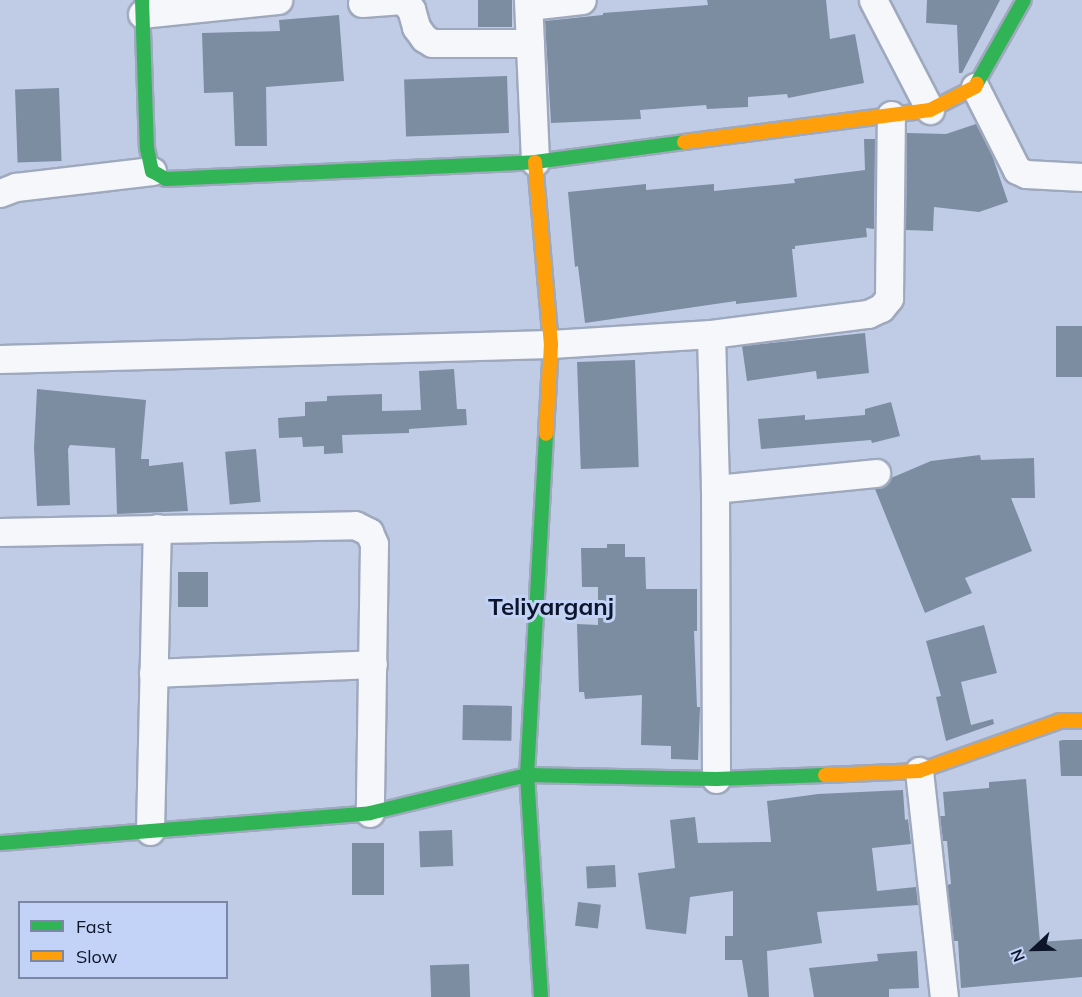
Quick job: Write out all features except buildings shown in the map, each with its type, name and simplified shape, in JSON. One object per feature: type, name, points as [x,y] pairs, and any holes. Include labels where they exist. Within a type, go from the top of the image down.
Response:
[{"type":"street","points":[[152,171],[147,148],[142,7],[279,0]]},
{"type":"street","points":[[362,3],[402,0],[411,9],[416,27],[424,39],[432,43],[530,43]]},
{"type":"street","points":[[541,997],[526,775],[551,344],[536,162],[528,3],[582,0]]},
{"type":"street","points":[[873,0],[930,110]]},
{"type":"street","points":[[0,193],[16,187],[152,171],[166,179],[536,162],[930,110],[975,87],[1024,0]]},
{"type":"street","points":[[975,87],[1017,170],[1026,174],[1082,177]]},
{"type":"street","points":[[0,358],[551,344],[711,334],[868,314],[881,308],[888,298],[891,115]]},
{"type":"street","points":[[711,334],[715,489],[716,779]]},
{"type":"street","points":[[715,489],[876,473]]},
{"type":"street","points":[[0,532],[356,525],[369,532],[374,544],[370,813]]},
{"type":"street","points":[[150,831],[156,528]]},
{"type":"street","points":[[153,673],[373,664]]},
{"type":"street","points":[[0,843],[370,813],[526,775],[716,779],[918,771],[1060,721],[1082,721]]},
{"type":"street","points":[[918,771],[944,997]]},
{"type":"traffic: fast","points":[[142,0],[147,148],[152,171],[166,179],[535,162],[684,142]]},
{"type":"traffic: fast","points":[[977,83],[1024,0]]},
{"type":"traffic: fast","points":[[541,997],[527,775],[546,434]]},
{"type":"traffic: fast","points":[[0,843],[370,813],[527,775],[716,779],[825,775]]},
{"type":"traffic: slow","points":[[684,142],[930,110],[975,87],[977,83]]},
{"type":"traffic: slow","points":[[535,162],[551,344],[546,434]]},
{"type":"traffic: slow","points":[[825,775],[919,771],[1060,721],[1082,721]]},
{"type":"district","name":"Teliyarganj","points":[[551,607]]}]
